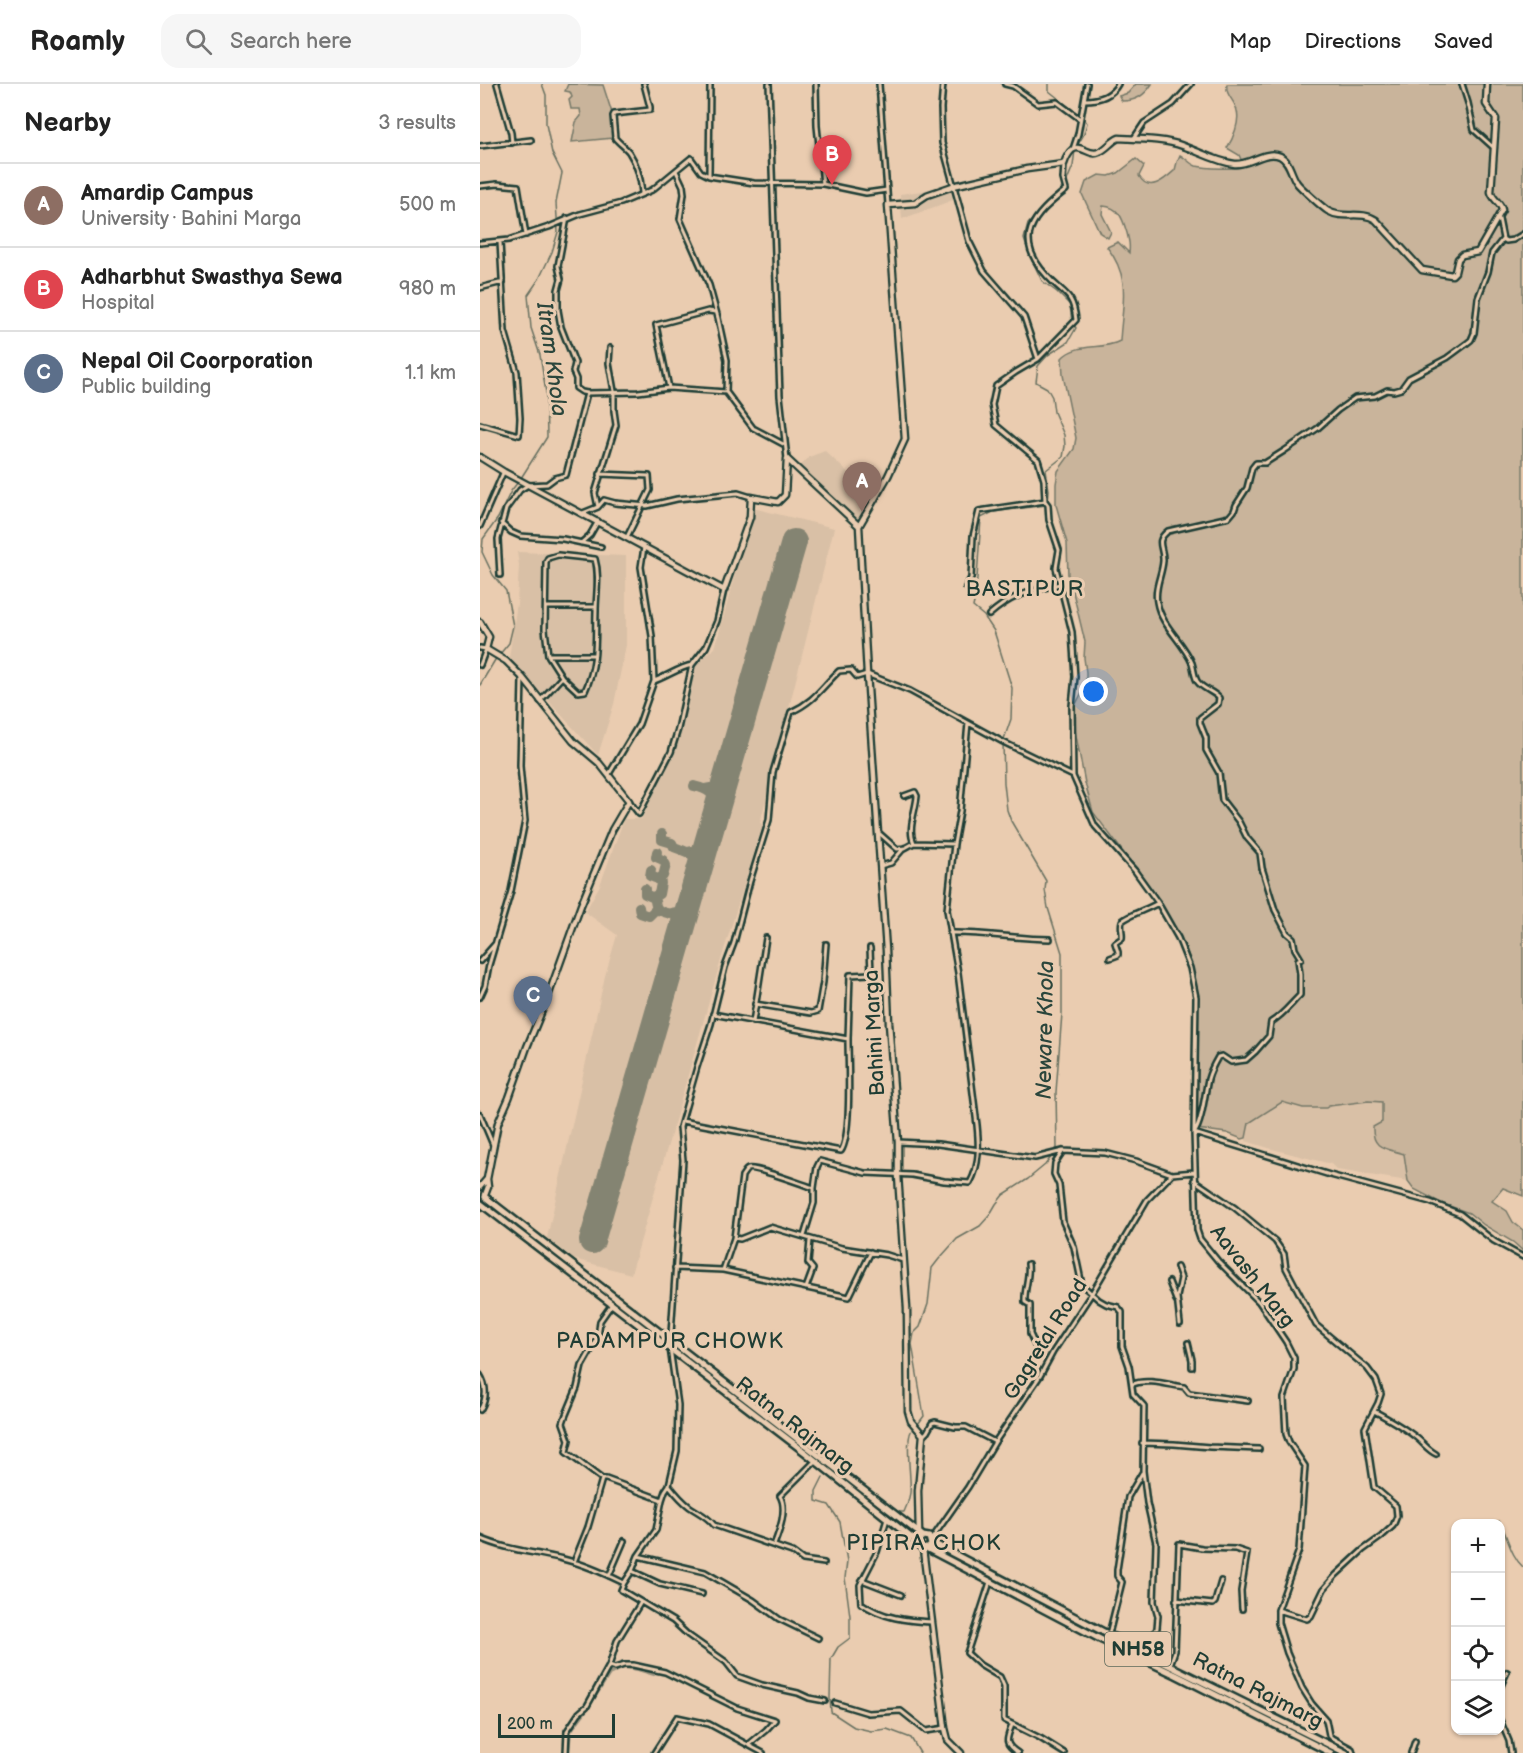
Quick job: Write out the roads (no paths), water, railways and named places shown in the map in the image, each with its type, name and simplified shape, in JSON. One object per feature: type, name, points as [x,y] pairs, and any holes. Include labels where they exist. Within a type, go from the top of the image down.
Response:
[{"type":"main road","name":"Ratna Rajmarg","points":[[482,1196],[612,1304],[857,1493],[918,1543],[921,1548],[1330,1753]]},
{"type":"main road","name":"Ratna Rajmarg","points":[[482,1196],[921,1535],[1146,1654],[1346,1753]]},
{"type":"main road","points":[[918,1543],[921,1535]]},
{"type":"main road","points":[[925,1549],[929,1547],[931,1541]]},
{"type":"street","points":[[497,84],[512,143]]},
{"type":"street","points":[[642,193],[641,181],[633,159],[628,150],[615,138],[613,116],[650,110],[644,84]]},
{"type":"street","points":[[709,176],[710,84]]},
{"type":"street","points":[[583,513],[598,507],[604,500],[642,506],[676,499],[738,494],[778,502],[785,495],[787,459],[780,396],[769,84]]},
{"type":"street","points":[[816,84],[824,184]]},
{"type":"street","points":[[787,459],[859,526],[888,476],[905,439],[879,84]]},
{"type":"street","points":[[942,84],[940,108],[942,143],[969,241],[984,272],[1023,317],[1038,359]]},
{"type":"street","points":[[1005,84],[1012,86],[1038,104],[1057,102],[1080,119]]},
{"type":"street","points":[[825,1701],[762,1685],[737,1676],[719,1656],[688,1635],[673,1621],[621,1590],[638,1556],[656,1530],[679,1442],[678,1405],[670,1340],[683,1160],[680,1136],[682,1121],[769,820],[773,772],[791,712],[816,697],[839,671],[851,670],[857,677],[867,674],[910,691],[1074,776],[1072,632],[1056,568],[1059,550],[1049,520],[1044,480],[1038,459],[996,425],[992,405],[996,386],[1038,359],[1076,320],[1074,305],[1070,297],[1046,275],[1031,252],[1028,240],[1035,220],[1066,190],[1063,179],[1064,164],[1078,135],[1087,84]]},
{"type":"street","points":[[1085,100],[1097,100],[1110,94],[1118,84]]},
{"type":"street","points":[[1134,138],[1144,123],[1173,104],[1191,84]]},
{"type":"street","points":[[1462,84],[1474,130],[1494,148]]},
{"type":"street","points":[[1072,151],[1080,148],[1096,153],[1117,138],[1134,138],[1180,145],[1233,164],[1242,164],[1269,155],[1282,157],[1298,184],[1326,210],[1343,216],[1365,215],[1374,218],[1420,268],[1426,272],[1451,275],[1454,274],[1460,256],[1478,252],[1502,207],[1491,192],[1496,119],[1486,104],[1487,84]]},
{"type":"street","points":[[480,146],[531,140]]},
{"type":"street","points":[[480,243],[500,242],[526,235],[567,219],[621,203],[652,190],[691,158],[701,172],[709,176],[754,183],[824,184],[866,193],[887,190]]},
{"type":"street","points":[[888,205],[915,203],[927,195],[953,186],[1064,164]]},
{"type":"street","points":[[676,171],[684,194],[680,219],[709,285],[727,360],[726,392],[753,428],[785,445]]},
{"type":"street","points":[[480,186],[497,184],[518,186],[526,235]]},
{"type":"street","points":[[1498,217],[1503,239]]},
{"type":"street","points":[[567,219],[558,266],[561,279],[558,290],[558,310],[561,327],[574,363],[576,388],[587,393],[638,392],[669,388],[726,392]]},
{"type":"street","points":[[1503,239],[1513,240],[1523,234]]},
{"type":"street","points":[[1503,239],[1492,253],[1488,272],[1478,298],[1474,333],[1471,340],[1456,353],[1409,378],[1401,389],[1387,390],[1375,396],[1355,398],[1318,428],[1284,451],[1264,463],[1256,463],[1252,468],[1247,488],[1229,517],[1168,531],[1161,538],[1160,543],[1163,561],[1156,591],[1156,603],[1192,663],[1196,680],[1219,698],[1218,704],[1200,718],[1206,738],[1206,750],[1219,773],[1222,800],[1262,857],[1262,868],[1275,910],[1287,933],[1293,938],[1300,959],[1298,960],[1300,995],[1278,1018],[1271,1022],[1269,1036],[1246,1060],[1231,1062],[1222,1056],[1218,1057],[1208,1078],[1205,1101],[1197,1130],[1194,1133],[1330,1175],[1430,1202],[1460,1214],[1494,1241],[1523,1257]]},
{"type":"street","points":[[480,424],[519,435],[517,372],[505,331],[500,242]]},
{"type":"street","points":[[480,288],[502,282]]},
{"type":"street","points":[[669,388],[656,325],[708,311],[716,312]]},
{"type":"street","points":[[598,507],[595,493],[616,425],[615,392],[609,363],[610,348]]},
{"type":"street","points":[[500,575],[498,539],[506,508],[527,484],[547,484],[555,478],[566,475],[587,393]]},
{"type":"street","points":[[480,457],[724,590]]},
{"type":"street","points":[[480,526],[504,472]]},
{"type":"street","points":[[600,474],[649,476],[650,490],[627,537]]},
{"type":"street","points":[[483,649],[506,661],[522,677],[573,741],[609,774],[639,814],[667,760],[678,729],[692,665],[706,647],[714,630],[724,590],[750,517],[751,497]]},
{"type":"street","points":[[966,587],[971,578],[973,536],[979,511],[1045,501]]},
{"type":"street","points":[[581,543],[590,535],[598,522]]},
{"type":"street","points":[[501,523],[520,536],[550,537],[601,547]]},
{"type":"street","name":"Bahini Marga","points":[[859,526],[898,1142],[907,1308],[908,1411],[914,1425],[923,1435]]},
{"type":"street","points":[[609,774],[639,724],[654,681],[652,636],[641,567],[644,547]]},
{"type":"street","points":[[558,555],[595,559],[598,570],[597,642],[593,675],[585,691],[578,692],[562,677],[548,655],[545,629],[546,607],[546,562],[548,558],[558,555]]},
{"type":"street","points":[[989,615],[1023,593],[1060,584]]},
{"type":"street","points":[[546,607],[596,607]]},
{"type":"street","points":[[480,622],[489,637],[483,649],[480,665]]},
{"type":"street","points":[[548,655],[594,655]]},
{"type":"street","points":[[654,681],[692,665]]},
{"type":"street","points":[[480,997],[511,891],[525,821],[520,766],[522,677]]},
{"type":"street","points":[[540,701],[562,677]]},
{"type":"street","points":[[804,1236],[814,1203],[817,1167],[820,1161],[866,1173],[912,1175],[970,1183],[976,1167],[977,1125],[969,1052],[947,909],[960,811],[968,723]]},
{"type":"street","name":"Aavash Marg","points":[[1074,776],[1095,826],[1135,871],[1158,903],[1185,953],[1190,968],[1196,997],[1194,1180],[1196,1222],[1200,1239],[1218,1261],[1259,1302],[1286,1342],[1295,1361],[1284,1398],[1287,1437],[1305,1466],[1299,1550],[1278,1610],[1280,1634],[1302,1688],[1326,1720],[1329,1734],[1352,1749],[1353,1753]]},
{"type":"street","points":[[904,796],[915,792],[917,796],[911,840],[914,843]]},
{"type":"street","points":[[482,1196],[498,1123],[581,905],[612,830],[628,801]]},
{"type":"street","points":[[877,833],[883,835],[894,847],[905,848]]},
{"type":"street","points":[[880,866],[891,863],[905,848],[914,843],[954,844]]},
{"type":"street","points":[[1110,958],[1118,956],[1115,943],[1123,935],[1120,927],[1122,921],[1158,903]]},
{"type":"street","points":[[951,933],[1050,939]]},
{"type":"street","points":[[753,1023],[766,938]]},
{"type":"street","points":[[480,961],[495,944]]},
{"type":"street","points":[[755,1004],[811,1013],[818,1011],[826,944]]},
{"type":"street","points":[[682,1121],[841,1151],[845,1143],[847,1125],[850,975],[871,974],[870,948]]},
{"type":"street","points":[[713,1014],[848,1039]]},
{"type":"street","points":[[480,1114],[493,1147]]},
{"type":"street","points":[[898,1142],[938,1144],[1035,1158],[1063,1151],[1117,1155],[1172,1174],[1194,1172]]},
{"type":"street","points":[[1063,1151],[1055,1163],[1054,1170],[1059,1185],[1062,1216],[1074,1247],[1082,1285],[1106,1304],[1118,1307],[1122,1312],[1122,1346],[1133,1394],[1144,1406],[1143,1471],[1156,1543],[1154,1602],[1158,1616],[1157,1628],[1146,1654]]},
{"type":"street","points":[[723,1270],[734,1238],[742,1176],[747,1169],[760,1170],[814,1188]]},
{"type":"street","name":"Gagretal Road","points":[[931,1541],[1031,1390],[1143,1206],[1172,1174]]},
{"type":"street","points":[[482,1196],[488,1187],[487,1179]]},
{"type":"street","points":[[1194,1180],[1235,1208],[1275,1241],[1284,1254],[1286,1268],[1316,1325],[1368,1368],[1381,1394],[1365,1428],[1374,1488],[1396,1506],[1393,1526],[1336,1575],[1324,1589],[1311,1616],[1307,1619],[1278,1610]]},
{"type":"street","points":[[734,1238],[740,1239],[770,1227],[810,1239],[903,1260]]},
{"type":"street","points":[[806,1288],[813,1269],[808,1263],[810,1239]]},
{"type":"street","points":[[675,1268],[723,1270],[849,1297],[871,1252]]},
{"type":"street","points":[[1028,1264],[1024,1302],[1030,1305],[1030,1334],[1035,1345]]},
{"type":"street","points":[[1177,1267],[1181,1278],[1178,1302],[1180,1324]]},
{"type":"street","points":[[1169,1282],[1178,1302]]},
{"type":"street","points":[[612,1304],[600,1321],[598,1338],[582,1366],[577,1388],[563,1424],[569,1440],[566,1452],[602,1479],[662,1500]]},
{"type":"street","points":[[1188,1343],[1192,1367]]},
{"type":"street","points":[[480,1375],[485,1388],[485,1397],[480,1410]]},
{"type":"street","points":[[1132,1384],[1136,1382],[1157,1383],[1184,1387],[1189,1393],[1248,1401]]},
{"type":"street","points":[[480,1388],[485,1388]]},
{"type":"street","points":[[1374,1410],[1436,1454]]},
{"type":"street","points":[[921,1535],[918,1491],[923,1435],[932,1423],[966,1427],[995,1442]]},
{"type":"street","points":[[1142,1443],[1259,1449]]},
{"type":"street","points":[[774,1545],[784,1509],[780,1496],[814,1461]]},
{"type":"street","points":[[1109,1634],[1122,1582],[1117,1576],[1117,1570],[1128,1497],[1143,1471]]},
{"type":"street","points":[[574,1562],[588,1527],[602,1479]]},
{"type":"street","points":[[669,1485],[678,1497],[691,1508],[707,1516],[714,1525],[792,1552],[803,1560],[824,1563]]},
{"type":"street","points":[[887,1519],[877,1552],[860,1585],[861,1603],[886,1616],[905,1621],[932,1622]]},
{"type":"street","points":[[480,1538],[496,1545],[591,1567],[624,1583]]},
{"type":"street","points":[[609,1576],[624,1540]]},
{"type":"street","points":[[1170,1665],[1174,1651],[1179,1544],[1247,1552],[1241,1591],[1242,1609]]},
{"type":"street","points":[[925,1549],[945,1728],[948,1740],[961,1753]]},
{"type":"street","points":[[638,1556],[705,1572],[753,1600],[779,1619],[818,1638]]},
{"type":"street","points":[[632,1571],[660,1584],[702,1594]]},
{"type":"street","points":[[862,1580],[902,1595]]},
{"type":"street","points":[[1176,1600],[1213,1604],[1221,1581]]},
{"type":"street","points":[[990,1582],[967,1653],[980,1665],[1000,1677],[1004,1686],[1004,1720],[1064,1753]]},
{"type":"street","points":[[566,1753],[567,1731],[579,1713],[587,1706],[609,1666],[617,1641],[641,1602]]},
{"type":"street","points":[[609,1666],[615,1668],[633,1665],[665,1672],[737,1708],[775,1720],[748,1745]]},
{"type":"street","points":[[1503,1681],[1507,1672]]},
{"type":"street","points":[[835,1703],[868,1713],[902,1712],[926,1731],[945,1728]]},
{"type":"street","points":[[654,1753],[677,1717],[710,1724],[763,1753]]},
{"type":"street","points":[[1012,1725],[1007,1742],[1009,1747],[1018,1753]]},
{"type":"street","points":[[1505,1731],[1511,1753]]},
{"type":"street","points":[[1411,1753],[1415,1741]]},
{"type":"waterway","name":"Itram Khola","points":[[521,478],[547,437],[546,393],[540,355],[531,328],[528,295],[539,279],[552,252],[558,232],[556,203],[562,173],[552,153],[546,124],[546,95],[542,84]]},
{"type":"waterway","name":"Neware Khola","points":[[1049,84],[1049,91],[1078,114]]},
{"type":"waterway","name":"Neware Khola","points":[[1077,146],[1087,123],[1083,117]]},
{"type":"waterway","name":"Neware Khola","points":[[1066,183],[1073,166],[1075,150]]},
{"type":"waterway","name":"Neware Khola","points":[[1048,503],[1046,470],[1063,457],[1065,446],[1064,435],[1054,412],[1052,397],[1047,388],[1036,382],[1038,366],[1048,355],[1068,342],[1076,328],[1072,322],[1070,305],[1042,281],[1024,239],[1028,224],[1063,187]]},
{"type":"waterway","name":"Itram Khola","points":[[480,685],[495,660],[509,643],[513,626],[506,591],[493,575],[482,552],[483,539],[518,482]]},
{"type":"waterway","name":"Neware Khola","points":[[1046,505],[993,512],[981,518],[973,607],[984,616],[994,631],[1012,688],[1011,719],[1003,742],[1007,810],[1046,881],[1048,908],[1062,953],[1062,1013],[1056,1092],[1057,1149],[1055,1152]]},
{"type":"waterway","name":"Neware Khola","points":[[918,1424],[924,1416],[912,1344],[914,1333],[920,1327],[928,1304],[932,1268],[957,1239],[980,1226],[1003,1195],[1028,1179],[1052,1156]]},
{"type":"waterway","name":"Neware Khola","points":[[893,1509],[904,1512],[908,1501],[910,1493],[909,1439],[914,1427]]},
{"type":"waterway","name":"Neware Khola","points":[[836,1465],[853,1476],[879,1499]]},
{"type":"waterway","name":"Neware Khola","points":[[823,1477],[816,1491],[816,1501],[829,1505],[840,1522],[847,1561],[845,1578],[850,1616],[850,1638],[838,1647],[831,1659],[831,1712],[854,1727],[871,1731],[887,1729],[911,1738],[920,1753]]},
{"type":"waterway","points":[[1505,1534],[1515,1557],[1523,1567]]},
{"type":"waterway","points":[[568,1753],[570,1731],[609,1674],[624,1667],[654,1674]]},
{"type":"place","name":"Adharbhut Swasthya Sewa","points":[[832,185]]},
{"type":"place","name":"Amardip Campus","points":[[862,512]]},
{"type":"place","name":"Nepal Oil Coorporation","points":[[533,1026]]},
{"type":"district","name":"BASTIPUR","points":[[1025,588]]},
{"type":"district","name":"PADAMPUR CHOWK","points":[[670,1340]]},
{"type":"district","name":"PIPIRA CHOK","points":[[924,1542]]}]
